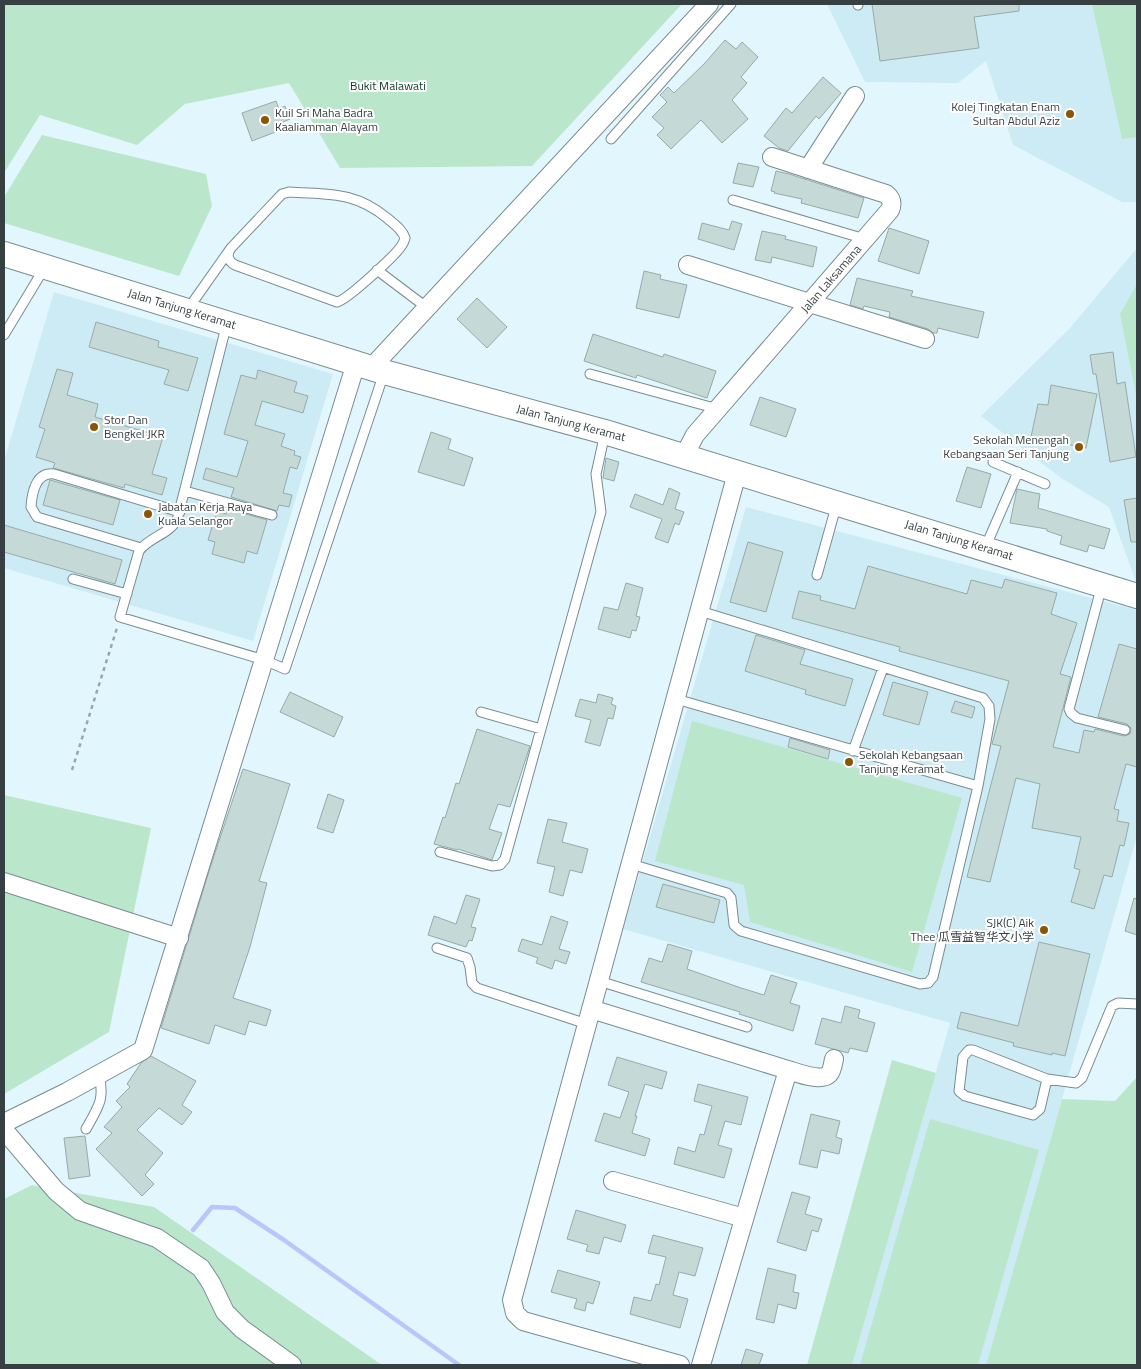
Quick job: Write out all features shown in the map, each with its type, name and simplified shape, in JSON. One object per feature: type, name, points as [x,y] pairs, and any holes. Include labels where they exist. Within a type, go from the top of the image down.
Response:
[{"type":"street","points":[[4,1123],[143,1050],[264,660],[371,368],[709,4]]},
{"type":"street","points":[[808,169],[855,96]]},
{"type":"street","name":"Jalan Laksamana","points":[[684,456],[694,436],[892,206],[890,197],[886,194],[772,157]]},
{"type":"street","name":"Jalan Tanjung Keramat","points":[[4,254],[371,368],[605,432],[1137,596]]},
{"type":"street","points":[[688,265],[925,339]]},
{"type":"street","points":[[680,1365],[523,1321],[518,1317],[512,1300],[737,474]]},
{"type":"street","points":[[4,882],[178,938]]},
{"type":"street","points":[[589,1016],[822,1078],[829,1074],[834,1059]]},
{"type":"street","points":[[701,1365],[788,1070]]},
{"type":"street","points":[[4,1130],[56,1191],[80,1211],[157,1238],[201,1268],[211,1283],[225,1312],[242,1329],[292,1365]]},
{"type":"street","points":[[613,1181],[744,1218]]},
{"type":"lane","points":[[611,138],[731,4]]},
{"type":"lane","points":[[659,57],[674,68]]},
{"type":"lane","points":[[187,310],[231,248],[282,194],[289,192],[344,195],[361,201],[373,207],[403,233],[405,238],[400,248],[377,270],[344,299],[333,302],[235,266],[228,258],[231,248]]},
{"type":"lane","points":[[732,200],[865,239]]},
{"type":"lane","points":[[4,335],[46,267]]},
{"type":"lane","points":[[377,270],[426,307]]},
{"type":"lane","points":[[227,323],[180,512],[172,526],[141,548],[120,617],[264,660],[285,669],[371,368]]},
{"type":"lane","points":[[590,374],[718,409]]},
{"type":"lane","points":[[440,852],[492,866],[503,862],[601,512],[596,474],[605,432]]},
{"type":"lane","points":[[993,462],[1046,484]]},
{"type":"lane","points":[[985,548],[1018,472]]},
{"type":"lane","points":[[141,548],[37,517],[31,508],[38,479],[43,475],[54,474],[180,512]]},
{"type":"lane","points":[[185,490],[272,515]]},
{"type":"lane","points":[[817,575],[837,503]]},
{"type":"lane","points":[[73,579],[127,594]]},
{"type":"lane","points":[[1102,585],[1069,709],[1073,716],[1077,718],[1125,730]]},
{"type":"lane","points":[[631,864],[727,893],[731,898],[734,925],[741,930],[924,984],[933,977],[978,786],[990,719],[987,702],[983,698],[700,611]]},
{"type":"lane","points":[[853,751],[883,668]]},
{"type":"lane","points":[[676,699],[978,786]]},
{"type":"lane","points":[[480,712],[541,730]]},
{"type":"lane","points":[[437,948],[467,958],[472,983],[477,988],[589,1016]]},
{"type":"lane","points":[[599,982],[747,1027]]},
{"type":"lane","points":[[1047,1079],[1040,1110],[1033,1115],[965,1096],[959,1091],[963,1057],[969,1050],[1047,1079],[1072,1083],[1080,1081],[1112,1006],[1118,1003],[1137,1004]]},
{"type":"lane","points":[[86,1129],[101,1101],[102,1094],[98,1074]]},
{"type":"path","points":[[72,770],[120,617]]},
{"type":"shaded area","name":"Kolej Tingkatan Enam Sultan Abdul Aziz","points":[[827,4],[1137,4],[1137,202],[1122,202],[1013,145],[986,61],[958,83],[865,82]]},
{"type":"shaded area","name":"Sekolah Menengah Kebangsaan Seri Tanjung","points":[[1137,248],[1137,585],[1109,507],[1061,478],[981,416],[1070,328]]},
{"type":"shaded area","name":"Jabatan Kerja Raya Kuala Selangor","points":[[54,292],[333,374],[253,641],[4,568],[4,461]]},
{"type":"shaded area","name":"Sekolah Kebangsaan Tanjung Keramat","points":[[746,507],[1137,610],[1137,836],[986,1365],[852,1365],[950,1023],[623,929]]},
{"type":"green space","name":"Bukit Malawati","points":[[4,4],[682,4],[532,166],[340,168],[289,83],[185,104],[137,145],[40,115],[4,173]]},
{"type":"green space","points":[[1092,4],[1137,4],[1137,137],[1122,139]]},
{"type":"green space","points":[[42,135],[206,174],[212,206],[179,276],[4,223],[4,197]]},
{"type":"green space","points":[[1137,284],[1137,400],[1120,314]]},
{"type":"green space","points":[[692,721],[962,798],[912,972],[750,922],[744,885],[655,861]]},
{"type":"green space","points":[[4,795],[151,828],[109,1032],[4,1094]]},
{"type":"green space","points":[[892,1060],[936,1073],[852,1365],[807,1365]]},
{"type":"green space","points":[[1137,1077],[1137,1365],[986,1365],[1062,1099],[1115,1101]]},
{"type":"green space","points":[[930,1119],[1039,1150],[978,1365],[860,1365]]},
{"type":"green space","points":[[32,1185],[154,1207],[382,1365],[4,1365],[4,1199]]},
{"type":"building","points":[[872,4],[1019,4],[1019,11],[974,17],[979,48],[880,61]]},
{"type":"building","points":[[725,40],[736,49],[742,42],[758,57],[741,77],[747,83],[732,100],[748,119],[722,143],[701,120],[671,149],[657,135],[664,128],[652,117],[667,102],[660,95],[668,87],[674,93],[704,64]]},
{"type":"building","points":[[823,77],[841,93],[819,119],[816,116],[788,151],[779,148],[764,136],[786,108],[792,113]]},
{"type":"building","name":"Kuil Sri Maha Badra Kaaliamman Alayam","points":[[276,101],[279,109],[285,106],[290,119],[283,122],[286,128],[252,141],[242,113]]},
{"type":"building","points":[[738,163],[759,167],[753,187],[733,183]]},
{"type":"building","points":[[776,171],[864,198],[858,218],[801,203],[802,199],[774,193],[771,191]]},
{"type":"building","points":[[732,221],[742,224],[734,250],[698,239],[702,223],[729,230]]},
{"type":"building","points":[[889,228],[929,241],[919,274],[878,261]]},
{"type":"building","points":[[762,231],[786,236],[785,239],[817,247],[813,267],[772,257],[771,263],[755,260]]},
{"type":"building","points":[[644,271],[661,275],[660,279],[687,285],[679,318],[636,308]]},
{"type":"building","points":[[857,278],[913,291],[911,296],[984,312],[978,338],[938,328],[937,333],[933,333],[928,329],[889,317],[890,312],[864,306],[863,309],[850,305]]},
{"type":"building","points":[[477,298],[507,327],[487,348],[457,319]]},
{"type":"building","points":[[96,322],[159,341],[158,347],[198,358],[188,391],[164,384],[169,370],[89,347]]},
{"type":"building","points":[[593,334],[663,357],[664,354],[716,371],[707,398],[637,375],[636,378],[584,361]]},
{"type":"building","points":[[1113,352],[1117,384],[1125,382],[1136,457],[1110,462],[1096,374],[1093,374],[1090,355]]},
{"type":"building","points":[[57,369],[73,373],[67,395],[98,404],[95,417],[163,437],[152,474],[167,478],[162,495],[125,484],[124,488],[53,468],[55,463],[36,457],[45,429],[39,427]]},
{"type":"building","points":[[258,370],[297,382],[294,392],[308,396],[303,413],[262,401],[255,425],[285,434],[281,446],[295,451],[294,455],[301,457],[297,469],[290,467],[283,493],[292,495],[289,507],[279,505],[277,511],[231,497],[234,488],[203,479],[206,468],[237,477],[248,441],[224,434],[241,375],[256,379]]},
{"type":"building","points":[[1051,385],[1097,394],[1086,448],[1031,437],[1038,404],[1048,405]]},
{"type":"building","points":[[760,397],[796,409],[786,437],[750,425]]},
{"type":"building","points":[[431,432],[451,439],[448,449],[473,458],[464,486],[418,472]]},
{"type":"building","points":[[606,458],[619,462],[614,481],[603,478]]},
{"type":"building","points":[[967,467],[991,474],[981,508],[956,501]]},
{"type":"building","points":[[50,480],[120,500],[113,525],[43,505]]},
{"type":"building","points":[[669,488],[680,493],[675,509],[684,512],[679,525],[675,523],[668,543],[655,538],[662,519],[630,507],[635,494],[663,505]]},
{"type":"building","points":[[1017,489],[1040,494],[1038,508],[1110,529],[1104,549],[1089,545],[1087,552],[1060,544],[1062,536],[1047,531],[1047,529],[1010,523]]},
{"type":"building","points":[[1137,498],[1137,542],[1131,542],[1124,500]]},
{"type":"building","points":[[228,509],[267,520],[257,554],[247,551],[244,563],[212,554],[215,542],[208,540],[217,511],[226,514]]},
{"type":"building","points":[[4,525],[122,560],[115,584],[4,552]]},
{"type":"building","points":[[748,542],[783,552],[766,612],[730,602]]},
{"type":"building","points":[[868,566],[967,594],[971,580],[1002,588],[1005,579],[1057,593],[1051,614],[1077,623],[1060,674],[1071,677],[1053,747],[1079,753],[1084,730],[1094,732],[1095,729],[1124,736],[1130,734],[1131,728],[1127,724],[1098,717],[1119,644],[1137,649],[1137,767],[1126,764],[1114,809],[1119,810],[1117,821],[1129,823],[1124,846],[1120,845],[1112,877],[1104,875],[1094,909],[1071,902],[1080,870],[1074,868],[1081,837],[1032,828],[1040,784],[1016,778],[990,882],[967,877],[1001,746],[992,744],[1009,681],[899,651],[900,647],[792,618],[799,591],[821,596],[820,600],[855,609]]},
{"type":"building","points":[[626,583],[643,588],[636,616],[640,617],[636,631],[632,630],[630,638],[598,629],[604,607],[618,610]]},
{"type":"building","points":[[756,635],[805,650],[800,664],[853,679],[845,706],[805,694],[806,690],[745,671]]},
{"type":"building","points":[[893,682],[928,692],[919,725],[883,715]]},
{"type":"building","points":[[290,692],[343,717],[334,737],[280,712]]},
{"type":"building","points":[[598,694],[613,698],[611,704],[616,706],[613,719],[608,718],[600,746],[585,742],[591,720],[575,716],[580,699],[596,703]]},
{"type":"building","points":[[955,701],[975,707],[972,718],[951,712]]},
{"type":"building","points":[[477,729],[530,746],[510,807],[498,804],[489,829],[502,833],[492,860],[458,849],[434,844],[443,817],[445,818],[456,783],[459,784]]},
{"type":"building","points":[[790,738],[830,750],[828,759],[788,747]]},
{"type":"building","points":[[243,769],[290,784],[259,881],[267,883],[250,947],[233,998],[271,1010],[266,1026],[249,1021],[245,1035],[215,1025],[209,1044],[161,1028],[210,868]]},
{"type":"building","points":[[328,794],[344,800],[333,833],[317,828]]},
{"type":"building","points":[[548,819],[567,823],[562,842],[588,849],[582,873],[570,870],[563,896],[549,892],[555,867],[537,863]]},
{"type":"building","points":[[663,884],[720,900],[714,923],[656,907]]},
{"type":"building","points":[[466,895],[480,899],[471,927],[476,928],[472,941],[469,940],[466,947],[428,935],[434,916],[456,924]]},
{"type":"building","points":[[1134,898],[1137,899],[1137,935],[1125,931]]},
{"type":"building","points":[[551,916],[568,922],[559,949],[570,952],[566,964],[555,960],[552,969],[536,963],[538,958],[518,951],[522,939],[542,945]]},
{"type":"building","points":[[1039,942],[1090,954],[1065,1056],[1013,1046],[1014,1043],[957,1028],[961,1012],[1018,1026]]},
{"type":"building","points":[[668,944],[692,951],[687,969],[764,995],[771,975],[797,983],[790,1003],[800,1006],[793,1031],[739,1014],[740,1012],[641,982],[649,958],[662,962]]},
{"type":"building","points":[[845,1006],[860,1010],[858,1018],[875,1023],[867,1052],[850,1048],[848,1053],[815,1044],[822,1018],[841,1023]]},
{"type":"building","points":[[151,1056],[196,1081],[182,1105],[192,1112],[182,1125],[159,1108],[137,1130],[163,1153],[145,1175],[154,1184],[142,1196],[96,1149],[112,1133],[104,1127],[122,1107],[116,1101],[130,1087],[127,1084],[141,1063]]},
{"type":"building","points":[[617,1057],[667,1072],[662,1089],[645,1084],[635,1116],[637,1116],[632,1133],[650,1139],[645,1156],[595,1141],[604,1113],[620,1118],[629,1092],[608,1085]]},
{"type":"building","points":[[698,1084],[748,1097],[741,1125],[725,1121],[718,1145],[732,1149],[724,1178],[674,1164],[678,1147],[695,1152],[700,1134],[704,1135],[712,1106],[694,1101]]},
{"type":"building","points":[[811,1114],[840,1121],[836,1137],[842,1139],[839,1154],[821,1150],[817,1168],[799,1164]]},
{"type":"building","points":[[85,1136],[90,1176],[69,1179],[64,1138]]},
{"type":"building","points":[[792,1192],[810,1197],[805,1214],[822,1219],[818,1232],[812,1230],[806,1251],[777,1242]]},
{"type":"building","points":[[576,1210],[626,1225],[621,1242],[604,1237],[599,1254],[586,1251],[588,1245],[567,1239]]},
{"type":"building","points":[[653,1235],[703,1248],[695,1276],[679,1272],[673,1295],[688,1299],[680,1328],[630,1314],[634,1297],[651,1301],[656,1284],[659,1285],[666,1257],[648,1253]]},
{"type":"building","points":[[768,1268],[796,1275],[793,1292],[799,1293],[796,1309],[778,1304],[774,1323],[756,1319]]},
{"type":"building","points":[[558,1270],[600,1282],[593,1304],[587,1302],[585,1311],[574,1308],[577,1299],[551,1292]]},
{"type":"building","points":[[746,1349],[763,1354],[759,1365],[741,1365]]},
{"type":"waterway","points":[[193,1230],[212,1207],[235,1208],[284,1240],[459,1365]]},
{"type":"place","name":"Kolej Tingkatan Enam Sultan Abdul Aziz","points":[[1070,114]]},
{"type":"place","name":"Kuil Sri Maha Badra Kaaliamman Alayam","points":[[265,120]]},
{"type":"place","name":"Stor Dan Bengkel JKR","points":[[94,427]]},
{"type":"place","name":"Sekolah Menengah Kebangsaan Seri Tanjung","points":[[1079,447]]},
{"type":"place","name":"Jabatan Kerja Raya Kuala Selangor","points":[[148,514]]},
{"type":"place","name":"Sekolah Kebangsaan Tanjung Keramat","points":[[849,762]]},
{"type":"place","name":"SJK(C) Aik Thee 瓜雪益智华文小学","points":[[1044,930]]}]
